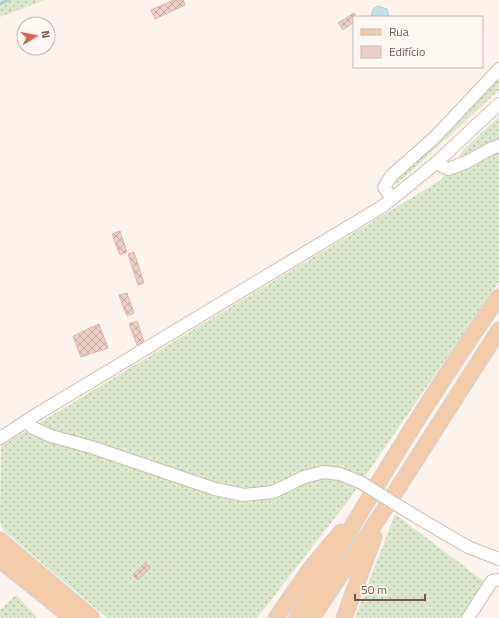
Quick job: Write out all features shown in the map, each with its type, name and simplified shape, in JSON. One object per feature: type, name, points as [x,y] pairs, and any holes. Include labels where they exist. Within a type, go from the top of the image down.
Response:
[{"type":"main road","points":[[298,618],[368,501],[475,331],[499,297]]},
{"type":"main road","points":[[312,618],[382,513],[499,330]]},
{"type":"main road","points":[[276,618],[310,569],[368,501]]},
{"type":"main road","points":[[344,618],[382,513]]},
{"type":"main road","points":[[0,540],[92,618]]},
{"type":"main road","points":[[0,560],[72,618]]},
{"type":"street","points":[[392,199],[384,187],[391,176],[434,137],[499,69]]},
{"type":"street","points":[[0,438],[383,206],[436,163],[499,104]]},
{"type":"street","points":[[436,163],[448,169],[467,162],[490,149],[499,146]]},
{"type":"street","points":[[27,421],[33,428],[51,436],[91,447],[215,489],[244,495],[273,492],[304,477],[324,472],[340,474],[360,482],[468,547],[499,559]]},
{"type":"street","points":[[468,618],[492,581],[499,580]]},
{"type":"green space","points":[[0,0],[45,0],[0,17]]},
{"type":"green space","points":[[499,69],[499,90],[396,185],[391,176]]},
{"type":"green space","points":[[499,117],[499,282],[348,501],[257,618],[107,618],[3,530],[0,520],[1,446],[441,180],[465,148]]},
{"type":"green space","points":[[395,514],[490,586],[474,618],[355,618]]},
{"type":"green space","points":[[16,595],[38,618],[0,618],[0,610]]},
{"type":"water","points":[[378,6],[387,9],[389,16],[371,16],[373,9]]},
{"type":"building","points":[[174,0],[183,0],[185,5],[155,19],[151,10]]},
{"type":"building","points":[[354,13],[356,16],[353,16],[353,23],[343,30],[338,23]]},
{"type":"building","points":[[120,231],[127,252],[120,255],[112,234]]},
{"type":"building","points":[[134,252],[144,283],[138,285],[128,254]]},
{"type":"building","points":[[127,293],[134,313],[127,316],[119,295]]},
{"type":"building","points":[[137,321],[144,342],[137,345],[129,324]]},
{"type":"building","points":[[99,324],[108,348],[81,357],[73,336]]},
{"type":"building","points":[[145,563],[150,568],[138,580],[133,575]]},
{"type":"waterway","points":[[0,4],[8,0]]}]
